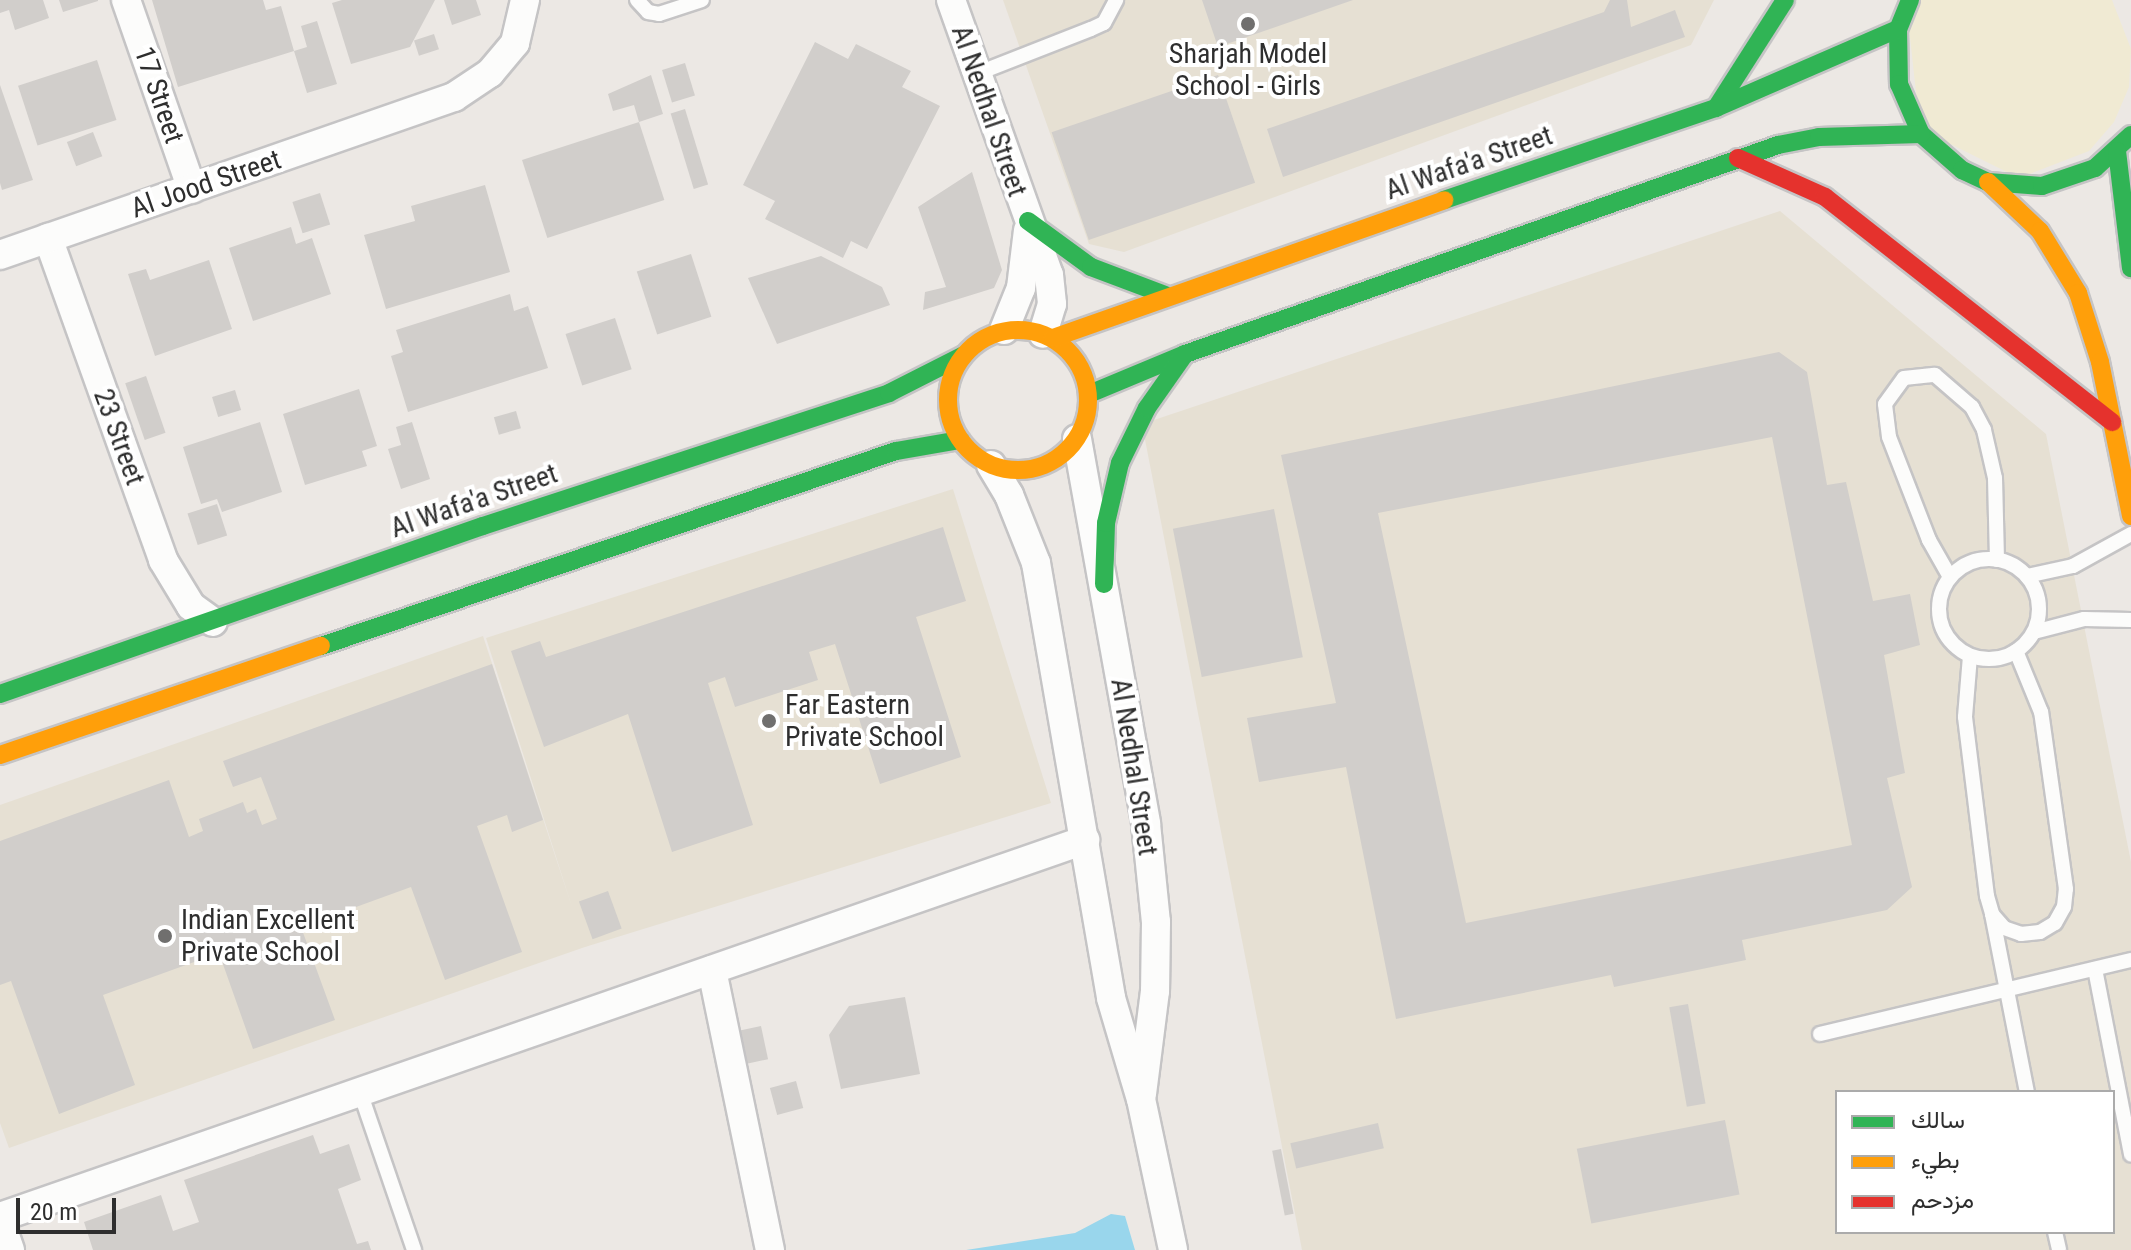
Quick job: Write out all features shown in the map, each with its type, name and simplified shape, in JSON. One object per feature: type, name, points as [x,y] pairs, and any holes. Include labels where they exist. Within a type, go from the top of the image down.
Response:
[{"type":"street","name":"17 Street","points":[[126,0],[192,189]]},
{"type":"street","name":"Al Jood Street","points":[[0,255],[412,114],[472,87],[490,73],[515,43],[525,0]]},
{"type":"street","name":"Al Jood Street","points":[[412,114],[460,104],[501,84],[528,54],[538,31],[540,0]]},
{"type":"street","name":"Al Nedhal Street","points":[[951,0],[1049,275],[1052,304],[1048,336]]},
{"type":"street","points":[[1716,108],[1785,0]]},
{"type":"street","points":[[1910,0],[1898,29],[1899,84],[1921,134],[1939,154],[1988,182],[2040,231],[2078,293],[2112,422],[2131,516]]},
{"type":"street","name":"Al Wafa'a Street","points":[[1048,336],[1716,108],[1898,29]]},
{"type":"street","points":[[1089,394],[1185,354],[1738,158],[1819,137],[1921,134]]},
{"type":"street","points":[[1988,182],[2042,186],[2070,180],[2117,151],[2131,135]]},
{"type":"street","points":[[2117,151],[2131,268]]},
{"type":"street","points":[[1738,158],[1798,181],[1825,197],[2112,422]]},
{"type":"street","name":"Al Nedhal Street","points":[[1004,330],[1021,288],[1028,221]]},
{"type":"street","points":[[1028,221],[1091,267],[1165,295]]},
{"type":"street","name":"23 Street","points":[[48,238],[163,560],[191,606],[213,622]]},
{"type":"street","points":[[1004,330],[1048,336],[1071,353],[1089,394],[1077,439],[1048,464],[1029,469],[991,465],[960,440],[948,406],[954,370],[964,355],[1004,330]]},
{"type":"street","points":[[1104,584],[1106,523],[1120,463],[1147,408],[1185,354]]},
{"type":"street","name":"Al Wafa'a Street","points":[[0,694],[889,393],[964,355]]},
{"type":"street","name":"Al Nedhal Street","points":[[1077,439],[1084,502],[1104,584],[1146,824],[1156,922],[1155,991],[1141,1099]]},
{"type":"street","points":[[0,755],[896,451],[960,440]]},
{"type":"street","name":"Al Nedhal Street","points":[[991,465],[1015,506],[1036,563],[1111,998],[1141,1099],[1173,1250]]},
{"type":"street","points":[[10,1250],[0,1219],[1085,840]]},
{"type":"street","points":[[712,970],[770,1250]]},
{"type":"lane","points":[[637,0],[648,12],[659,14],[702,0]]},
{"type":"lane","points":[[976,74],[1104,23],[1116,0]]},
{"type":"lane","points":[[1950,577],[1929,540],[1889,437],[1885,404],[1904,378],[1935,375],[1955,389],[1978,418],[1995,478],[1997,560]]},
{"type":"lane","points":[[2027,576],[2039,609],[2034,632],[2016,651],[1993,659],[1970,656],[1946,636],[1940,622],[1939,606],[1950,577],[1971,562],[1997,560],[2027,576],[2073,566],[2131,534]]},
{"type":"lane","points":[[2034,632],[2084,619],[2131,620]]},
{"type":"lane","points":[[1992,914],[2004,928],[2021,934],[2040,932],[2055,923],[2064,907],[2041,712],[2016,651]]},
{"type":"lane","points":[[1970,656],[1965,717],[1992,914],[2027,1090]]},
{"type":"lane","points":[[1820,1034],[2131,960]]},
{"type":"lane","points":[[2095,969],[2131,1155]]},
{"type":"lane","points":[[360,1092],[414,1250]]},
{"type":"shaded area","points":[[1003,0],[1714,0],[1691,45],[1124,252],[1089,244]]},
{"type":"shaded area","points":[[1780,211],[2046,434],[2131,862],[2131,1250],[1302,1250],[1142,424]]},
{"type":"shaded area","points":[[953,489],[1051,803],[585,947],[9,1148],[0,1123],[0,805],[483,636],[573,910],[486,638]]},
{"type":"sand","points":[[1920,0],[2112,0],[2131,49],[2129,87],[2114,122],[2089,151],[2019,178],[1920,129],[1908,19]]},
{"type":"water","points":[[1111,1214],[1125,1216],[1135,1250],[966,1250],[1075,1233]]},
{"type":"building","points":[[0,0],[43,0],[49,18],[15,30],[9,10],[0,13]]},
{"type":"building","points":[[59,0],[98,0],[98,1],[63,12]]},
{"type":"building","points":[[152,0],[263,0],[266,10],[281,6],[294,51],[178,87]]},
{"type":"building","points":[[342,0],[435,0],[410,47],[351,64],[332,3]]},
{"type":"building","points":[[444,0],[476,0],[481,15],[452,25]]},
{"type":"building","name":"Sharjah Model School - Girls","points":[[1202,0],[1353,0],[1218,47]]},
{"type":"building","points":[[1610,0],[1627,0],[1631,27],[1675,10],[1685,37],[1283,177],[1267,129],[1604,12]]},
{"type":"building","points":[[317,21],[337,84],[307,93],[294,51],[307,47],[301,26]]},
{"type":"building","points":[[434,34],[439,49],[419,56],[414,40]]},
{"type":"building","points":[[815,42],[848,59],[856,44],[911,71],[902,87],[940,106],[867,249],[851,241],[843,258],[765,219],[775,201],[743,185]]},
{"type":"building","points":[[97,60],[116,120],[38,146],[18,86]]},
{"type":"building","points":[[685,63],[695,96],[672,103],[662,70]]},
{"type":"building","points":[[651,75],[663,114],[639,122],[634,105],[613,111],[608,94]]},
{"type":"building","points":[[1218,75],[1255,183],[1089,240],[1052,132]]},
{"type":"building","points":[[0,85],[33,180],[2,190],[0,183]]},
{"type":"building","points":[[685,109],[708,185],[694,189],[671,113]]},
{"type":"building","points":[[639,122],[664,200],[547,238],[522,160]]},
{"type":"building","points":[[93,132],[102,156],[76,166],[67,142]]},
{"type":"building","points":[[972,172],[1002,270],[994,288],[923,310],[925,292],[946,287],[918,207]]},
{"type":"building","points":[[485,185],[510,272],[386,309],[364,235],[415,221],[411,206]]},
{"type":"building","points":[[320,193],[330,224],[303,233],[292,202]]},
{"type":"building","points":[[291,227],[296,244],[312,238],[331,294],[253,321],[229,248]]},
{"type":"building","points":[[691,254],[711,317],[657,334],[637,272]]},
{"type":"building","points":[[821,256],[882,287],[890,305],[777,344],[748,278]]},
{"type":"building","points":[[209,260],[232,329],[155,356],[128,274],[146,269],[150,280]]},
{"type":"building","points":[[510,294],[514,311],[528,306],[548,368],[408,412],[391,356],[403,352],[396,330]]},
{"type":"building","points":[[615,318],[632,369],[582,385],[566,334]]},
{"type":"building","points":[[1779,352],[1807,372],[1827,485],[1846,482],[1873,601],[1910,594],[1920,645],[1884,655],[1905,773],[1887,778],[1912,887],[1887,910],[1742,940],[1746,960],[1614,987],[1611,975],[1396,1019],[1346,767],[1259,782],[1247,718],[1336,703],[1281,455]],"holes":[[[1772,437],[1852,845],[1466,923],[1378,513]]]},
{"type":"building","points":[[146,376],[166,433],[145,440],[125,383]]},
{"type":"building","points":[[359,389],[377,446],[362,451],[367,466],[305,485],[283,414]]},
{"type":"building","points":[[235,390],[241,410],[218,417],[212,397]]},
{"type":"building","points":[[516,411],[521,428],[499,435],[494,417]]},
{"type":"building","points":[[260,422],[282,492],[222,512],[217,499],[201,504],[183,447]]},
{"type":"building","points":[[412,422],[430,479],[401,489],[388,449],[401,445],[396,427]]},
{"type":"building","points":[[217,504],[227,535],[198,545],[188,514]]},
{"type":"building","points":[[1274,509],[1303,657],[1202,677],[1173,529]]},
{"type":"building","points":[[943,527],[966,601],[916,617],[961,757],[880,784],[835,644],[809,652],[818,680],[735,707],[725,677],[708,683],[753,825],[672,852],[628,714],[544,747],[511,651],[540,641],[546,657]]},
{"type":"building","name":"Indian Excellent Private School","points":[[492,664],[543,820],[512,832],[507,815],[477,826],[522,952],[445,980],[411,887],[301,927],[335,1020],[253,1049],[219,953],[103,995],[135,1085],[59,1114],[11,981],[0,985],[0,841],[169,780],[189,837],[203,831],[199,819],[243,802],[247,813],[256,809],[262,825],[277,819],[261,777],[233,787],[223,761]]},
{"type":"building","points":[[608,891],[622,929],[593,939],[579,902]]},
{"type":"building","points":[[905,997],[920,1074],[841,1089],[829,1035],[849,1006]]},
{"type":"building","points":[[1688,1004],[1706,1103],[1687,1107],[1669,1007]]},
{"type":"building","points":[[761,1026],[768,1059],[739,1065],[732,1032]]},
{"type":"building","points":[[796,1081],[803,1108],[777,1115],[770,1088]]},
{"type":"building","points":[[1725,1120],[1740,1195],[1591,1223],[1577,1149]]},
{"type":"building","points":[[1378,1123],[1384,1148],[1296,1169],[1290,1143]]},
{"type":"building","points":[[313,1135],[320,1154],[349,1144],[361,1180],[338,1189],[357,1244],[368,1241],[371,1250],[93,1250],[84,1222],[161,1195],[173,1231],[199,1222],[184,1180]]},
{"type":"building","points":[[1281,1149],[1294,1214],[1285,1216],[1272,1151]]},
{"type":"traffic: fast","points":[[1716,108],[1785,0]]},
{"type":"traffic: fast","points":[[1910,0],[1898,29],[1899,84],[1921,134],[1962,170],[1988,182],[2042,186],[2095,168],[2131,135]]},
{"type":"traffic: fast","points":[[1444,200],[1716,108],[1898,29]]},
{"type":"traffic: fast","points":[[1089,394],[1185,354],[1778,145],[1819,137],[1921,134]]},
{"type":"traffic: fast","points":[[2117,151],[2131,268]]},
{"type":"traffic: fast","points":[[1028,221],[1091,267],[1165,295]]},
{"type":"traffic: fast","points":[[1104,584],[1106,523],[1120,463],[1147,408],[1185,354]]},
{"type":"traffic: fast","points":[[0,694],[483,526],[889,393],[964,355]]},
{"type":"traffic: fast","points":[[321,646],[896,451],[960,440]]},
{"type":"traffic: slow","points":[[1988,182],[2040,231],[2078,293],[2100,362],[2131,516]]},
{"type":"traffic: slow","points":[[1053,338],[1444,200]]},
{"type":"traffic: slow","points":[[1018,330],[1045,335],[1068,350],[1083,373],[1088,400],[1083,427],[1068,450],[1045,465],[1018,470],[991,465],[968,450],[953,427],[948,400],[953,373],[968,350],[991,335],[1018,330]]},
{"type":"traffic: slow","points":[[0,755],[321,646]]},
{"type":"traffic: jam","points":[[1738,158],[1825,197],[2112,422]]},
{"type":"place","name":"Sharjah Model School - Girls","points":[[1248,24]]},
{"type":"place","name":"Far Eastern Private School","points":[[769,721]]},
{"type":"place","name":"Indian Excellent Private School","points":[[165,936]]}]
